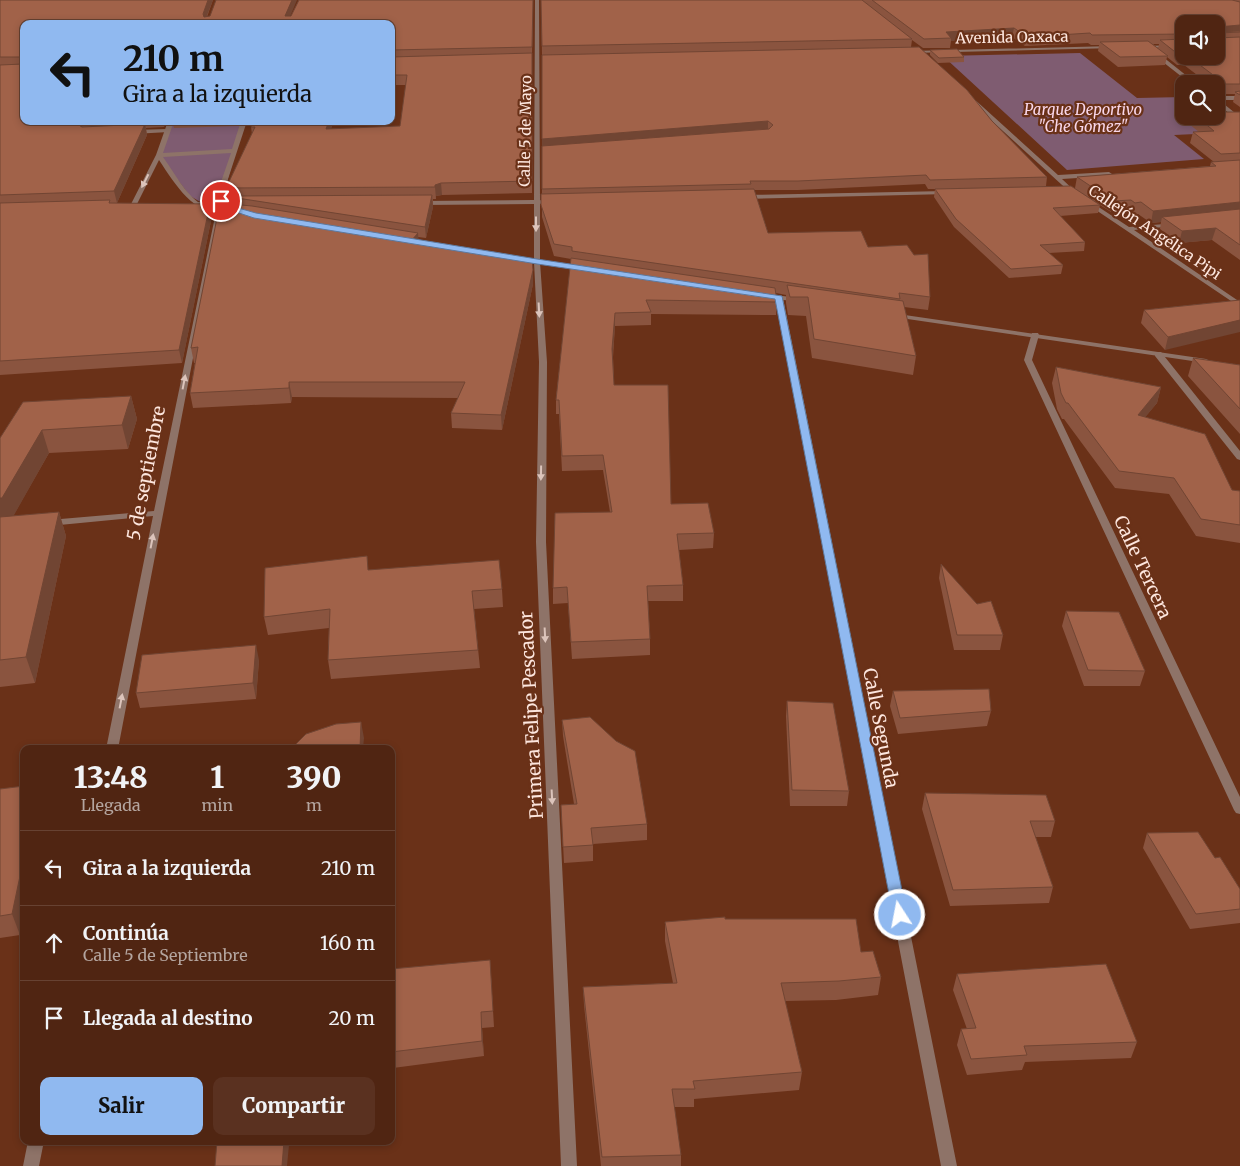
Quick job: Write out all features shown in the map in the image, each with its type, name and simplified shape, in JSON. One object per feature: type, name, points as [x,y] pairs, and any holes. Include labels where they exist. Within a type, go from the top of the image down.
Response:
[{"type":"street","name":"Calle 5 de Mayo","points":[[537,0],[537,262]]},
{"type":"street","points":[[1147,46],[1148,44],[1175,42]]},
{"type":"street","points":[[913,46],[928,59]]},
{"type":"street","points":[[1147,46],[1184,75]]},
{"type":"street","points":[[1137,47],[1175,46]]},
{"type":"street","name":"Avenida Oaxaca","points":[[901,52],[1117,47]]},
{"type":"street","points":[[528,59],[548,59]]},
{"type":"street","name":"Callejón Angélica Pipi","points":[[964,92],[1078,196]]},
{"type":"street","points":[[1225,99],[1240,98]]},
{"type":"street","points":[[1225,107],[1240,120]]},
{"type":"street","points":[[132,208],[159,154],[169,125]]},
{"type":"street","name":"5 de septiembre","points":[[113,745],[224,179],[243,125]]},
{"type":"street","points":[[130,132],[167,131]]},
{"type":"street","points":[[159,154],[235,150]]},
{"type":"street","points":[[536,152],[546,152]]},
{"type":"street","points":[[159,154],[172,174],[198,204]]},
{"type":"street","points":[[1056,177],[1114,174]]},
{"type":"street","points":[[1061,191],[1071,190]]},
{"type":"street","points":[[734,198],[952,193]]},
{"type":"street","name":"Callejón Angélica Pipi","points":[[1086,201],[1240,305]]},
{"type":"street","points":[[418,203],[546,202]]},
{"type":"street","points":[[189,205],[198,204],[239,210]]},
{"type":"street","points":[[122,208],[141,207]]},
{"type":"street","points":[[1126,229],[1183,223]]},
{"type":"street","points":[[400,239],[468,250]]},
{"type":"street","points":[[507,257],[595,270]]},
{"type":"street","name":"Primera Felipe Pescador","points":[[537,262],[543,362],[540,542],[569,1166]]},
{"type":"street","points":[[750,293],[808,302]]},
{"type":"street","name":"Calle Segunda","points":[[779,298],[949,1166]]},
{"type":"street","points":[[887,314],[1213,362]]},
{"type":"street","name":"Calle Tercera","points":[[1035,335],[1028,360],[1240,810]]},
{"type":"street","points":[[1158,354],[1240,457]]},
{"type":"street","points":[[40,524],[158,512]]},
{"type":"street","points":[[32,1166],[35,1145]]},
{"type":"green space","name":"Parque Deportivo \"Che Gómez\"","points":[[1080,53],[1137,98],[1175,97],[1175,125],[1225,125],[1225,116],[1240,129],[1240,132],[1174,135],[1204,159],[1067,170],[943,56]]},
{"type":"green space","points":[[170,125],[244,125],[218,212],[190,196],[159,155]]},
{"type":"building","points":[[0,0],[208,0],[203,14],[204,17],[210,16],[216,0],[292,0],[285,16],[291,16],[299,0],[533,0],[532,47],[395,50],[395,20],[20,20],[20,57],[0,57]]},
{"type":"building","points":[[541,0],[862,0],[912,39],[542,46]]},
{"type":"building","points":[[872,0],[1232,0],[1240,2],[1240,25],[1225,26],[1225,15],[1175,15],[1175,34],[1092,35],[1090,33],[1027,37],[1014,28],[946,32],[951,38],[924,39]]},
{"type":"building","points":[[1240,37],[1240,84],[1225,84],[1225,75],[1213,75],[1200,65],[1225,65],[1225,38]]},
{"type":"building","points":[[1175,39],[1175,52],[1160,40]]},
{"type":"building","points":[[1148,41],[1168,56],[1120,57],[1100,42]]},
{"type":"building","points":[[919,47],[967,90],[992,121],[1047,177],[930,180],[926,175],[798,181],[750,181],[751,184],[542,189],[542,146],[769,129],[773,125],[768,121],[542,139],[542,55]]},
{"type":"building","points":[[957,49],[964,57],[939,58],[930,50]]},
{"type":"building","points":[[532,53],[532,181],[441,183],[435,185],[435,187],[226,188],[255,127],[251,127],[252,125],[328,125],[326,129],[400,126],[407,75],[395,75],[395,57]]},
{"type":"building","points":[[20,64],[20,125],[79,125],[82,127],[145,125],[114,191],[0,195],[0,65]]},
{"type":"building","points":[[1225,112],[1240,112],[1240,153],[1221,154],[1193,132],[1214,131],[1207,125],[1225,125]]},
{"type":"building","points":[[1240,160],[1240,202],[1153,211],[1141,202],[1135,203],[1131,200],[1113,201],[1077,177],[1216,166],[1211,162]]},
{"type":"building","points":[[1071,186],[1100,205],[1053,208],[1085,242],[1040,245],[1063,265],[1011,269],[956,219],[935,189]]},
{"type":"building","points":[[754,189],[768,233],[861,231],[868,247],[907,245],[914,255],[928,254],[930,297],[899,293],[900,299],[572,251],[572,247],[554,244],[541,205],[541,194]]},
{"type":"building","points":[[432,195],[425,227],[237,198],[237,196]]},
{"type":"building","points":[[110,200],[109,203],[210,204],[179,350],[0,361],[0,203]]},
{"type":"building","points":[[220,203],[252,206],[418,233],[410,242],[532,259],[533,270],[501,415],[451,413],[465,382],[289,382],[289,388],[190,393],[198,347],[191,348]]},
{"type":"building","points":[[1240,209],[1240,245],[1216,228],[1182,231],[1162,217]]},
{"type":"building","points":[[571,258],[775,288],[777,302],[646,300],[651,312],[615,313],[612,349],[614,385],[668,385],[671,504],[708,503],[714,533],[677,534],[683,585],[647,586],[650,639],[571,642],[567,587],[553,588],[555,513],[612,512],[603,455],[562,456],[559,400],[556,400]]},
{"type":"building","points":[[787,285],[903,301],[916,356],[814,339],[808,297],[790,297]]},
{"type":"building","points":[[1240,300],[1240,320],[1168,337],[1144,310]]},
{"type":"building","points":[[1193,358],[1240,365],[1240,409]]},
{"type":"building","points":[[1056,367],[1161,387],[1138,415],[1205,434],[1232,490],[1240,491],[1240,525],[1201,519],[1174,478],[1119,471],[1068,403],[1066,403],[1061,393]]},
{"type":"building","points":[[131,396],[122,425],[42,430],[2,498],[0,498],[0,438],[23,402]]},
{"type":"building","points":[[59,512],[26,657],[0,660],[0,517]]},
{"type":"building","points":[[367,556],[368,570],[499,560],[502,589],[472,591],[478,650],[328,660],[330,609],[264,617],[265,568]]},
{"type":"building","points":[[941,564],[977,604],[991,601],[1003,635],[957,635]]},
{"type":"building","points":[[1066,611],[1119,612],[1145,671],[1088,670]]},
{"type":"building","points":[[256,645],[253,683],[136,693],[142,655]]},
{"type":"building","points":[[989,689],[991,711],[900,718],[893,691]]},
{"type":"building","points":[[787,701],[833,703],[849,791],[792,790]]},
{"type":"building","points":[[590,717],[616,741],[635,751],[647,824],[591,828],[593,845],[563,847],[561,805],[577,804],[562,720]]},
{"type":"building","points":[[361,722],[360,745],[295,745],[306,734],[336,724]]},
{"type":"building","points":[[20,786],[20,876],[12,914],[0,916],[0,789]]},
{"type":"building","points":[[925,793],[1046,795],[1055,821],[1030,821],[1053,887],[953,890]]},
{"type":"building","points":[[1198,832],[1215,858],[1220,857],[1240,889],[1240,909],[1196,914],[1147,833]]},
{"type":"building","points":[[725,917],[725,919],[856,919],[861,952],[873,951],[881,977],[781,983],[802,1072],[693,1081],[695,1089],[672,1089],[681,1155],[602,1157],[583,987],[677,983],[665,922]]},
{"type":"building","points":[[490,960],[493,1011],[481,1012],[482,1041],[395,1052],[395,969]]},
{"type":"building","points":[[1106,964],[1137,1042],[1024,1046],[1027,1055],[971,1059],[961,1029],[976,1028],[957,974]]},
{"type":"building","points":[[217,1145],[284,1145],[282,1166],[215,1166]]},
{"type":"route","points":[[221,201],[221,205],[254,215],[537,262],[779,298],[900,915]]}]
